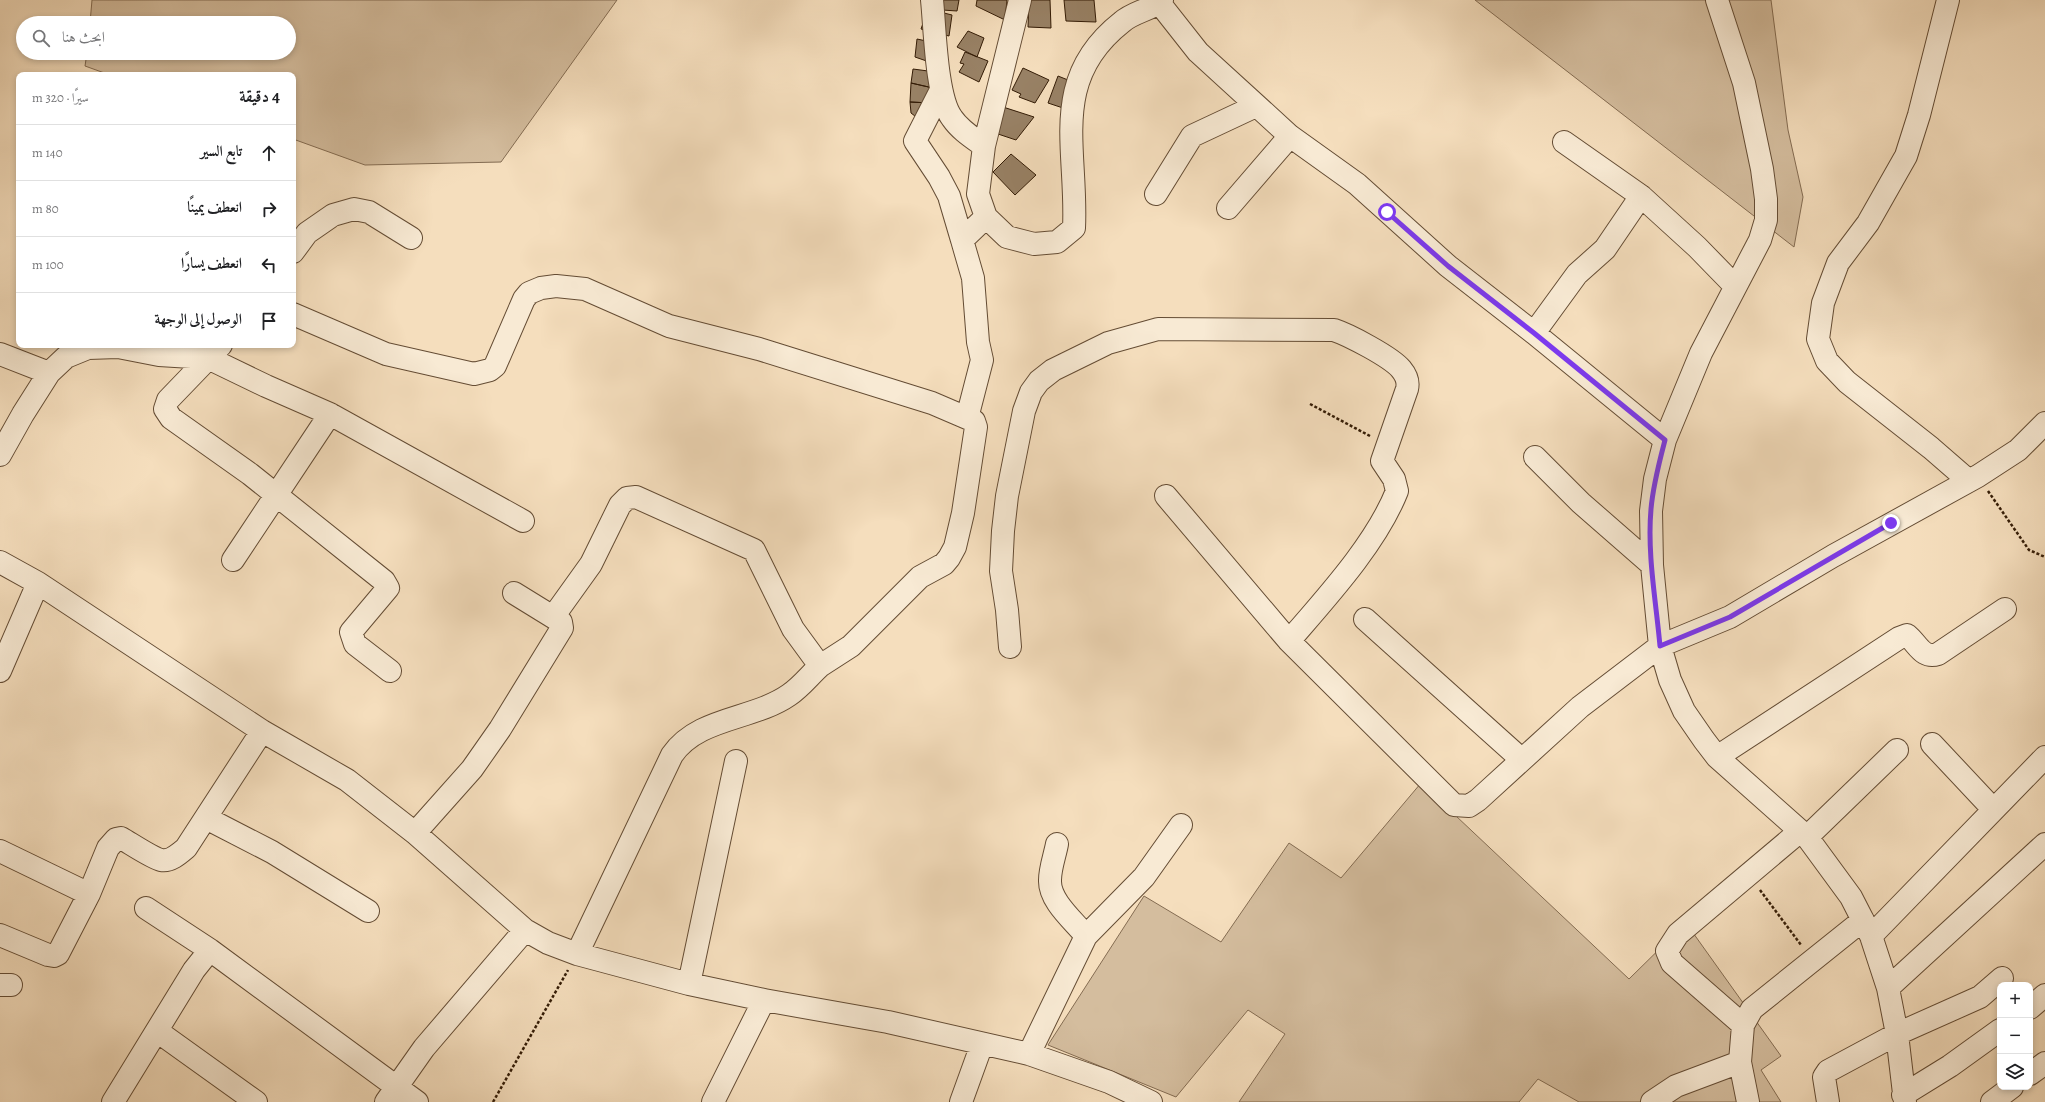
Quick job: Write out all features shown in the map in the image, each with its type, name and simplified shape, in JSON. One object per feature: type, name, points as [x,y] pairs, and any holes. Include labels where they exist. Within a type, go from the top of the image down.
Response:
[{"type":"street","points":[[932,0],[941,90],[946,108],[958,126],[984,146]]},
{"type":"street","points":[[1020,0],[984,146],[978,194],[986,218],[1007,237],[1034,244],[1057,242],[1074,228],[1075,203],[1070,138],[1074,92],[1085,63],[1098,45],[1122,21],[1160,1],[1198,52],[1290,136],[1357,184],[1448,266],[1534,333],[1665,440]]},
{"type":"street","points":[[1717,0],[1744,83],[1762,169],[1766,199],[1766,220],[1760,240],[1701,353],[1665,440],[1655,479],[1651,511],[1652,565],[1660,646],[1670,680],[1684,710],[1717,757],[1803,835],[1851,897],[1867,928],[1888,988],[1897,1034],[1904,1098],[1997,1032]]},
{"type":"street","points":[[1948,0],[1920,115],[1906,156],[1868,223],[1838,263],[1822,303],[1818,339],[1827,361],[1847,382],[1931,448],[1974,478]]},
{"type":"street","points":[[941,90],[915,141],[940,177],[949,196],[973,278],[978,342],[982,360],[967,418]]},
{"type":"street","points":[[1156,194],[1192,136],[1256,106]]},
{"type":"street","points":[[1228,208],[1290,136]]},
{"type":"street","points":[[1564,142],[1641,196],[1697,247],[1735,286]]},
{"type":"street","points":[[1534,333],[1577,274],[1605,249],[1641,196]]},
{"type":"street","points":[[296,248],[307,233],[333,215],[354,209],[369,212],[411,238]]},
{"type":"street","points":[[962,240],[986,218]]},
{"type":"street","points":[[296,315],[386,354],[474,374],[490,370],[495,366],[519,306],[529,294],[541,288],[556,286],[586,290],[669,326],[759,348],[932,403],[976,422],[963,513],[955,547],[949,558],[944,564],[920,577],[851,646],[820,666],[789,695],[756,711],[713,725],[688,737],[680,744],[672,756],[577,954]]},
{"type":"street","points":[[1010,647],[1007,610],[1001,571],[1003,531],[1007,496],[1024,411],[1031,392],[1040,381],[1053,370],[1108,343],[1158,329],[1334,330],[1348,335],[1399,366],[1407,378],[1407,389],[1386,445],[1382,461],[1397,484],[1394,497],[1371,537],[1332,590],[1289,641]]},
{"type":"street","points":[[0,455],[23,414],[49,373],[66,358],[88,348]]},
{"type":"street","points":[[123,348],[159,355],[215,351],[266,386],[330,414],[523,521]]},
{"type":"street","points":[[215,351],[168,400],[165,409],[171,418],[250,474],[384,581],[388,588],[351,632],[355,644],[390,671]]},
{"type":"street","points":[[0,354],[49,373]]},
{"type":"street","points":[[233,560],[330,414]]},
{"type":"street","points":[[1166,496],[1289,641],[1454,805],[1469,806],[1478,800],[1521,759],[1580,707],[1660,646],[1730,617],[1833,556],[1974,478],[2018,450],[2045,423]]},
{"type":"street","points":[[1535,457],[1581,503],[1652,565]]},
{"type":"street","points":[[553,617],[591,564],[620,505],[627,498],[636,497],[754,550],[793,629],[820,666]]},
{"type":"street","points":[[0,562],[38,583],[262,731],[347,780],[415,833],[525,930],[548,943],[577,954],[689,984],[764,1000],[888,1022],[1029,1054],[1109,1082],[1151,1102]]},
{"type":"street","points":[[0,671],[38,583]]},
{"type":"street","points":[[415,833],[472,769],[500,729],[562,628],[561,622],[514,593]]},
{"type":"street","points":[[1717,757],[1899,638],[1907,635],[1925,655],[1931,656],[1938,654],[1973,632],[2004,609]]},
{"type":"street","points":[[1365,619],[1521,759]]},
{"type":"street","points":[[0,935],[48,956],[54,956],[60,951],[89,894],[108,848],[116,839],[122,838],[161,860],[170,859],[186,848],[262,731]]},
{"type":"street","points":[[1932,744],[1993,809]]},
{"type":"street","points":[[1743,1025],[1672,963],[1667,951],[1678,934],[1749,875],[1803,835],[1897,750]]},
{"type":"street","points":[[1748,1102],[1740,1062],[1743,1025],[1752,1009],[1812,960],[1867,928],[1993,809],[2045,757]]},
{"type":"street","points":[[689,984],[736,761]]},
{"type":"street","points":[[206,818],[272,852],[368,911]]},
{"type":"street","points":[[1029,1054],[1086,936],[1144,877],[1181,826]]},
{"type":"street","points":[[1057,844],[1050,881],[1052,891],[1058,902],[1086,936]]},
{"type":"street","points":[[1888,988],[2045,844]]},
{"type":"street","points":[[0,851],[89,894]]},
{"type":"street","points":[[146,908],[210,950],[391,1095],[417,1102]]},
{"type":"street","points":[[391,1095],[424,1048],[525,930]]},
{"type":"street","points":[[113,1102],[194,970],[210,950]]},
{"type":"street","points":[[1828,1102],[1824,1077],[1828,1071],[1897,1034],[1980,997],[2002,978]]},
{"type":"street","points":[[2033,1005],[2045,995]]},
{"type":"street","points":[[713,1102],[764,1000]]},
{"type":"street","points":[[157,1031],[256,1102]]},
{"type":"street","points":[[961,1102],[982,1044]]},
{"type":"street","points":[[1652,1102],[1676,1086],[1740,1062]]},
{"type":"street","points":[[2033,1072],[2045,1063]]},
{"type":"street","points":[[1992,1102],[2008,1090]]},
{"type":"path","points":[[1310,404],[1386,445]]},
{"type":"path","points":[[1974,478],[2028,550],[2045,557]]},
{"type":"path","points":[[1749,875],[1812,960]]},
{"type":"path","points":[[493,1102],[577,954]]},
{"type":"shaded area","points":[[92,0],[617,0],[501,162],[365,165],[296,140],[296,72],[102,72],[85,66],[86,60],[296,60],[296,16],[91,16]]},
{"type":"shaded area","points":[[1475,0],[1771,0],[1788,130],[1803,197],[1794,247]]},
{"type":"shaded area","points":[[1421,783],[1629,979],[1686,923],[1781,1056],[1761,1070],[1781,1102],[1579,1102],[1538,1079],[1519,1102],[1239,1102],[1285,1034],[1248,1010],[1176,1097],[1048,1045],[1144,896],[1221,942],[1289,843],[1341,878]]},
{"type":"building","points":[[930,0],[959,0],[957,11],[928,9]]},
{"type":"building","points":[[977,0],[1007,0],[1005,20],[976,6]]},
{"type":"building","points":[[1029,0],[1050,0],[1051,28],[1028,27]]},
{"type":"building","points":[[1064,0],[1094,0],[1096,22],[1066,21]]},
{"type":"building","points":[[928,9],[952,15],[949,36],[921,29]]},
{"type":"building","points":[[968,31],[984,38],[977,57],[957,47]]},
{"type":"building","points":[[917,39],[945,45],[941,66],[915,57]]},
{"type":"building","points":[[965,52],[988,61],[979,82],[959,72],[964,64],[960,63]]},
{"type":"building","points":[[1023,68],[1049,80],[1035,103],[1019,97],[1021,94],[1012,90]]},
{"type":"building","points":[[913,69],[928,71],[933,88],[911,83]]},
{"type":"building","points":[[1058,76],[1073,82],[1066,109],[1048,103]]},
{"type":"building","points":[[911,83],[933,88],[931,103],[910,102]]},
{"type":"building","points":[[910,102],[931,103],[933,130],[911,113]]},
{"type":"building","points":[[1003,107],[1034,117],[1016,140],[998,134]]},
{"type":"building","points":[[1011,154],[1036,175],[1015,195],[993,172]]},
{"type":"route","points":[[1387,212],[1448,266],[1534,333],[1665,440],[1655,479],[1651,511],[1652,565],[1660,646],[1730,617],[1891,523]]}]
